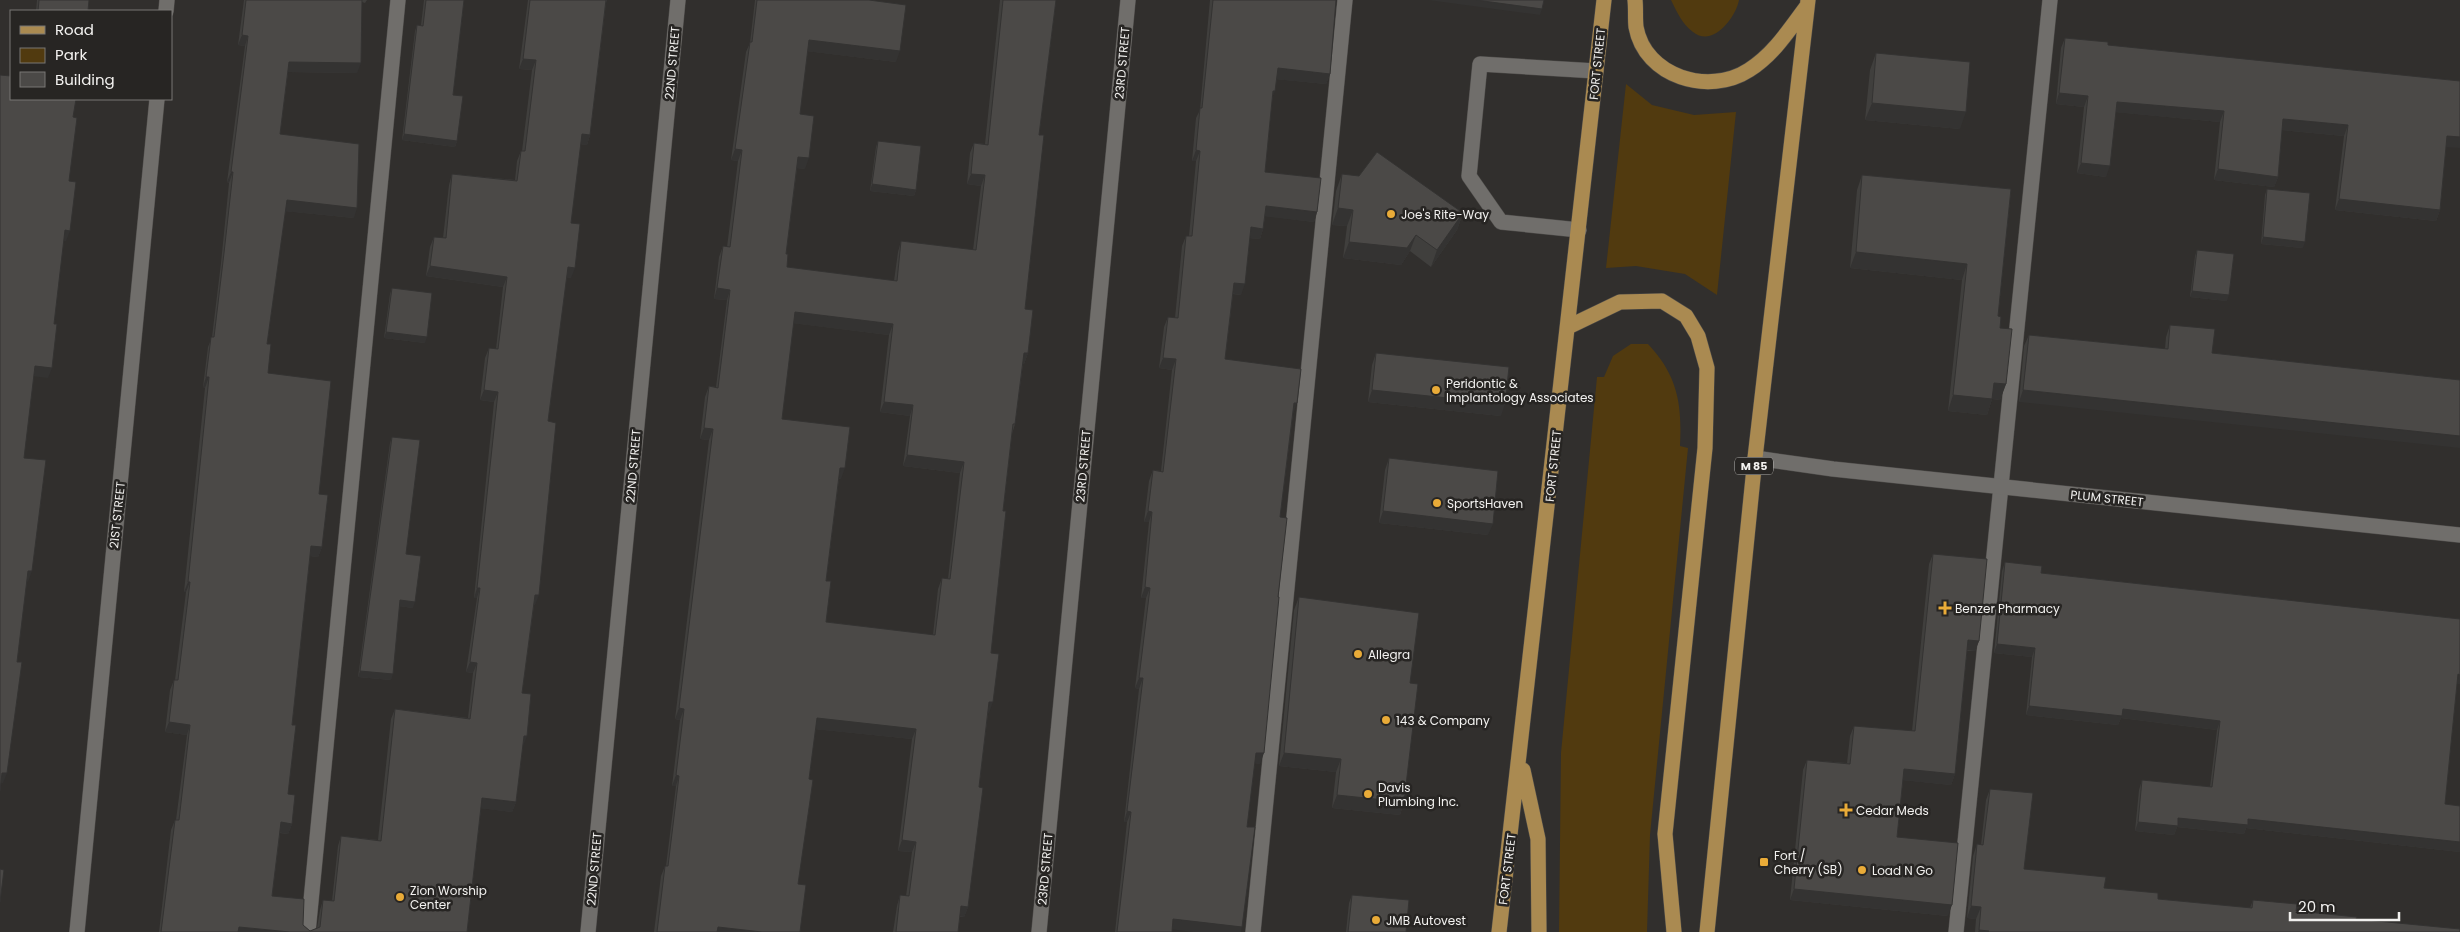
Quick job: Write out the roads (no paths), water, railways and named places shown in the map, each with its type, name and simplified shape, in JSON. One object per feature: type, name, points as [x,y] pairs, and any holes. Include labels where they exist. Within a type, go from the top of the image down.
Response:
[{"type":"main road","name":"FORT STREET","points":[[1500,932],[1604,0]]},
{"type":"main road","points":[[1635,0],[1636,28],[1654,61],[1666,71],[1688,81],[1726,79],[1748,71],[1774,51],[1808,2]]},
{"type":"main road","name":"M 85","points":[[1707,932],[1755,458],[1808,2]]},
{"type":"main road","points":[[1568,327],[1620,302],[1662,300],[1686,316],[1698,336],[1707,368],[1705,448],[1665,834],[1674,932]]},
{"type":"main road","points":[[1520,756],[1538,839],[1540,932]]},
{"type":"street","points":[[308,932],[398,0]]},
{"type":"street","name":"22ND STREET","points":[[588,932],[678,0]]},
{"type":"street","name":"23RD STREET","points":[[1039,932],[1128,0]]},
{"type":"street","points":[[1253,932],[1345,0]]},
{"type":"street","points":[[1956,932],[2050,0]]},
{"type":"street","points":[[1578,230],[1501,222],[1469,176],[1480,64],[1596,70]]},
{"type":"street","name":"21ST STREET","points":[[77,932],[157,100]]},
{"type":"street","name":"PLUM STREET","points":[[1755,458],[1824,468],[2460,535]]},
{"type":"place","name":"Joe's Rite-Way","points":[[1391,214]]},
{"type":"place","name":"Peridontic & Implantology Associates","points":[[1436,390]]},
{"type":"place","name":"SportsHaven","points":[[1437,503]]},
{"type":"place","name":"Benzer Pharmacy","points":[[1945,608]]},
{"type":"place","name":"Allegra","points":[[1358,654]]},
{"type":"place","name":"143 & Company","points":[[1386,720]]},
{"type":"place","name":"Davis Plumbing Inc.","points":[[1368,794]]},
{"type":"place","name":"Cedar Meds","points":[[1846,810]]},
{"type":"place","name":"Fort / Cherry (SB)","points":[[1764,862]]},
{"type":"place","name":"Load N Go","points":[[1862,870]]},
{"type":"place","name":"Zion Worship Center","points":[[400,897]]},
{"type":"place","name":"JMB Autovest","points":[[1376,920]]}]
